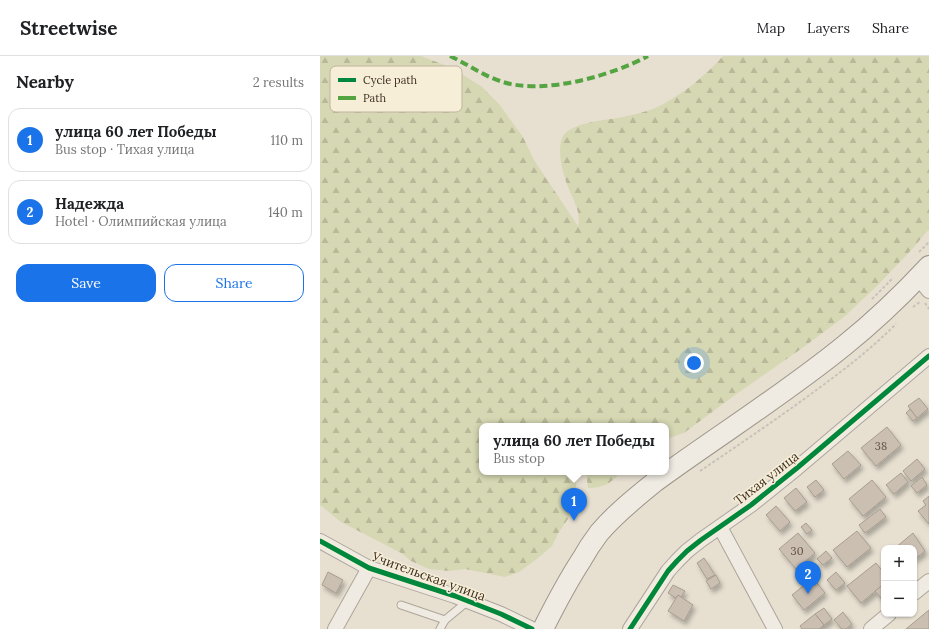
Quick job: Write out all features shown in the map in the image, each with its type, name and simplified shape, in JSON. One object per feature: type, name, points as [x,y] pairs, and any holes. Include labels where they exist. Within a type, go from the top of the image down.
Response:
[{"type":"main road","points":[[669,472],[846,345],[923,277]]},
{"type":"main road","points":[[542,629],[563,589],[599,533],[636,498],[664,475]]},
{"type":"street","name":"Тихая улица","points":[[630,629],[660,583],[686,551],[751,505],[929,356]]},
{"type":"street","points":[[720,527],[775,629]]},
{"type":"street","name":"Учительская улица","points":[[320,541],[369,568],[468,601],[501,614],[532,629]]},
{"type":"street","points":[[335,629],[369,568]]},
{"type":"street","points":[[917,591],[929,581]]},
{"type":"street","points":[[871,629],[885,617]]},
{"type":"lane","points":[[440,629],[445,620],[468,601]]},
{"type":"lane","points":[[401,605],[445,620]]},
{"type":"path","points":[[909,310],[923,277],[929,242]]},
{"type":"path","points":[[872,299],[898,274]]},
{"type":"path","points":[[699,472],[846,368],[878,342],[899,321]]},
{"type":"green space","points":[[320,56],[421,56],[446,66],[330,66],[330,112],[462,112],[462,74],[482,87],[499,104],[523,137],[534,160],[578,226],[578,212],[565,177],[560,157],[562,138],[572,128],[653,109],[673,99],[691,86],[723,56],[929,56],[929,229],[879,284],[844,317],[684,433],[669,438],[669,423],[479,423],[479,475],[576,475],[576,493],[568,519],[552,546],[538,558],[519,572],[505,577],[465,569],[449,571],[429,569],[411,561],[401,553],[341,522],[320,505]]},
{"type":"green space","points":[[586,475],[618,475],[614,480],[606,484],[588,488]]},
{"type":"building","points":[[919,398],[928,409],[917,418],[908,406]]},
{"type":"building","points":[[910,409],[917,418],[913,421],[906,413]]},
{"type":"building","points":[[887,427],[901,445],[876,466],[861,448]]},
{"type":"building","points":[[848,451],[861,465],[844,479],[832,464]]},
{"type":"building","points":[[917,459],[925,469],[911,481],[903,471]]},
{"type":"building","points":[[901,473],[908,482],[894,494],[886,485]]},
{"type":"building","points":[[922,477],[927,485],[917,493],[911,486]]},
{"type":"building","points":[[816,480],[824,490],[815,497],[807,487]]},
{"type":"building","points":[[872,480],[886,497],[863,516],[849,499]]},
{"type":"building","points":[[796,488],[807,502],[795,511],[784,498]]},
{"type":"building","points":[[929,496],[929,524],[918,511],[926,505],[923,501]]},
{"type":"building","points":[[776,506],[790,522],[780,531],[766,515]]},
{"type":"building","points":[[880,509],[886,517],[865,533],[859,525]]},
{"type":"building","points":[[806,523],[812,530],[807,534],[801,527]]},
{"type":"building","points":[[857,531],[871,548],[847,567],[833,550]]},
{"type":"building","points":[[798,533],[815,553],[796,569],[779,549]]},
{"type":"building","points":[[913,533],[925,551],[917,558],[917,545],[899,545]]},
{"type":"building","points":[[826,551],[832,558],[823,565],[817,559]]},
{"type":"building","points":[[704,558],[715,575],[707,579],[697,563]]},
{"type":"building","points":[[876,563],[881,569],[881,586],[861,603],[847,586]]},
{"type":"building","points":[[328,572],[343,580],[336,593],[322,585]]},
{"type":"building","points":[[836,572],[845,583],[836,590],[827,580]]},
{"type":"building","points":[[716,575],[720,583],[711,589],[706,581]]},
{"type":"building","points":[[813,578],[825,593],[804,610],[792,595]]},
{"type":"building","points":[[673,585],[685,591],[681,597],[678,595],[676,598],[668,593]]},
{"type":"building","points":[[881,586],[881,598],[875,591]]},
{"type":"building","points":[[678,595],[693,605],[684,621],[668,611]]},
{"type":"building","points":[[824,608],[832,619],[824,625],[815,614]]},
{"type":"building","points":[[929,610],[929,629],[906,629]]},
{"type":"building","points":[[843,612],[852,624],[846,629],[842,629],[834,620]]},
{"type":"building","points":[[815,614],[824,625],[819,629],[802,629],[800,626]]},
{"type":"marked path","points":[[450,56],[487,76],[500,81],[517,85],[535,86],[576,82],[596,77],[648,56]]},
{"type":"cycle path","points":[[630,629],[668,571],[687,551],[751,505],[797,468],[929,356]]},
{"type":"cycle path","points":[[320,541],[369,568],[455,596],[501,614],[532,629]]},
{"type":"place","name":"улица 60 лет Победы","points":[[574,521]]},
{"type":"place","name":"Надежда","points":[[808,594]]}]
